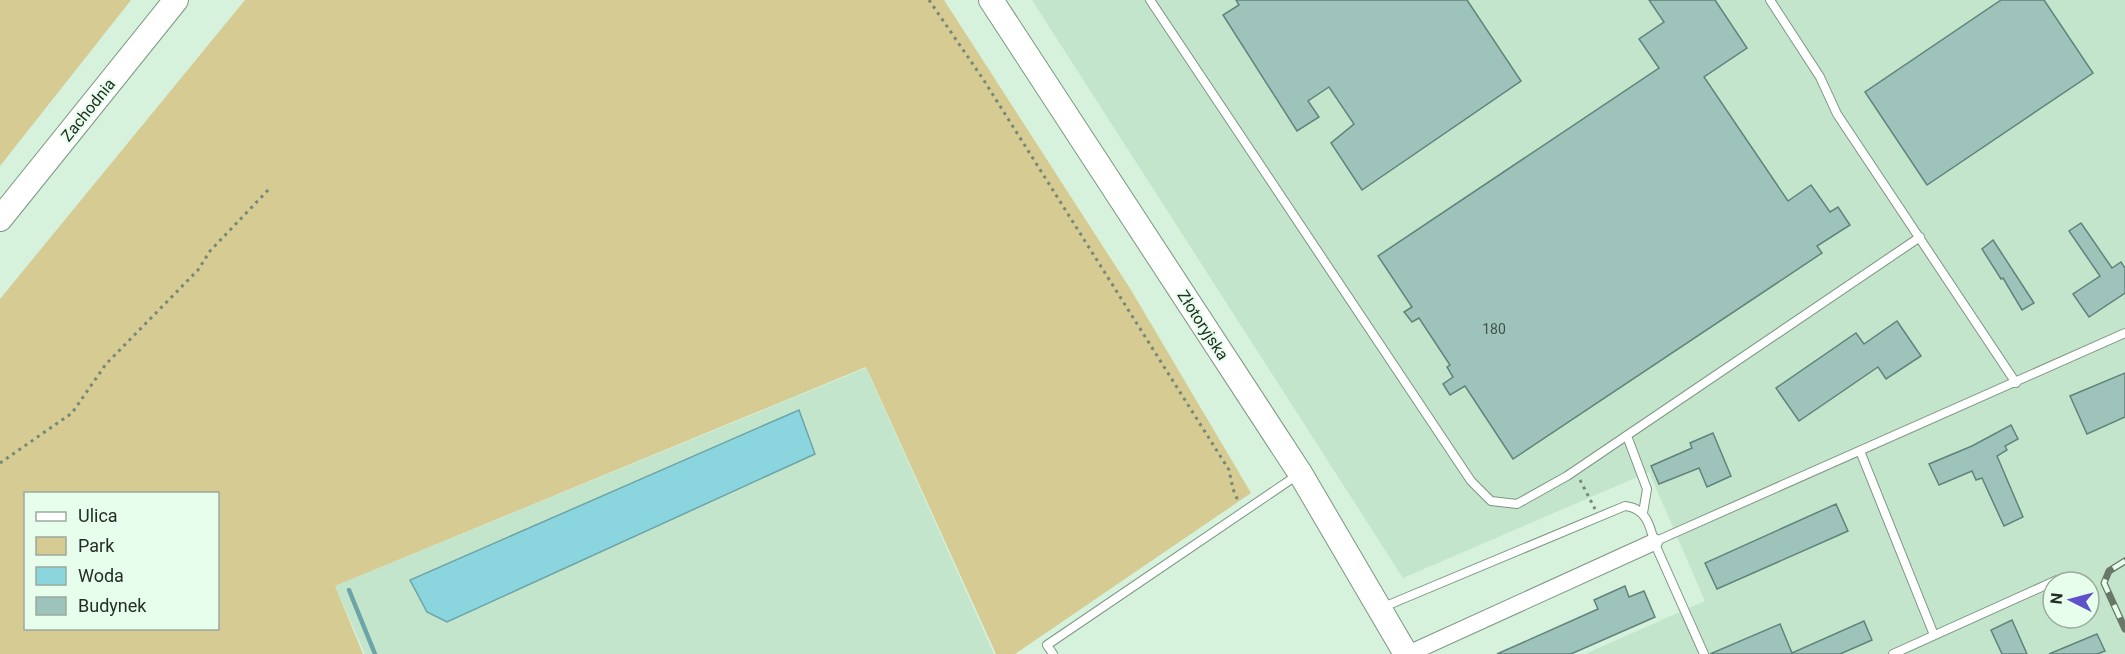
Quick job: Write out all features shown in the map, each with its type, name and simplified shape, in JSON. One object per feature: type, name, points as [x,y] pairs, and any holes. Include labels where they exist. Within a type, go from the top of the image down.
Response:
[{"type":"main road","name":"Zachodnia","points":[[0,219],[176,0]]},
{"type":"main road","name":"Złotoryjska","points":[[991,0],[1300,473],[1378,609],[1407,654]]},
{"type":"street","points":[[1407,654],[1654,542]]},
{"type":"lane","points":[[1150,0],[1471,482],[1491,501],[1517,504],[1567,476],[1920,237]]},
{"type":"lane","points":[[1770,0],[1820,76],[1837,114],[2016,383]]},
{"type":"lane","points":[[1654,542],[2125,333]]},
{"type":"lane","points":[[1627,436],[1647,489],[1643,513],[1704,654]]},
{"type":"lane","points":[[1860,451],[1934,635]]},
{"type":"lane","points":[[1053,654],[1047,645],[1300,473]]},
{"type":"lane","points":[[1378,609],[1625,506],[1635,507],[1643,513]]},
{"type":"lane","points":[[1893,654],[2041,587]]},
{"type":"path","points":[[929,0],[983,79],[1229,470],[1237,500],[1245,509]]},
{"type":"path","points":[[0,463],[72,412],[106,364],[198,270],[210,250],[270,188]]},
{"type":"path","points":[[1579,478],[1595,509]]},
{"type":"shaded area","points":[[1032,0],[2125,0],[2125,654],[1585,654],[1705,601],[1649,472],[1403,578]]},
{"type":"shaded area","points":[[866,368],[994,654],[365,654],[335,586]]},
{"type":"green space","points":[[0,0],[131,0],[0,166]]},
{"type":"green space","points":[[245,0],[944,0],[1131,290],[1251,493],[1015,654],[996,654],[866,367],[335,586],[363,654],[0,654],[0,299]]},
{"type":"water","points":[[799,410],[815,454],[447,622],[427,612],[410,580]]},
{"type":"building","points":[[1236,0],[1467,0],[1521,81],[1362,190],[1331,143],[1354,124],[1329,87],[1308,101],[1319,117],[1297,131],[1223,15],[1239,5]]},
{"type":"building","points":[[1649,0],[1715,0],[1747,48],[1704,77],[1788,201],[1811,185],[1830,212],[1838,207],[1850,225],[1817,246],[1822,253],[1513,459],[1465,386],[1450,395],[1443,384],[1453,377],[1447,367],[1450,365],[1419,318],[1412,322],[1404,312],[1412,307],[1378,256],[1659,68],[1639,39],[1664,22]]},
{"type":"building","points":[[2001,0],[2044,0],[2093,73],[1927,185],[1865,92]]},
{"type":"building","points":[[2081,223],[2112,268],[2121,262],[2125,268],[2125,293],[2089,317],[2073,294],[2100,276],[2069,231]]},
{"type":"building","points":[[1993,240],[2034,303],[2022,310],[1982,249]]},
{"type":"building","points":[[1897,321],[1921,356],[1886,379],[1878,367],[1799,421],[1776,388],[1856,333],[1864,344]]},
{"type":"building","points":[[2125,373],[2125,417],[2087,434],[2070,396]]},
{"type":"building","points":[[2011,425],[2018,439],[2005,446],[2007,450],[1997,456],[2023,517],[2004,526],[1982,478],[1976,480],[1972,471],[1939,485],[1929,464],[1972,446]]},
{"type":"building","points":[[1713,433],[1731,476],[1707,487],[1699,468],[1659,484],[1651,466],[1692,448],[1690,443]]},
{"type":"building","points":[[1836,504],[1848,531],[1717,589],[1705,563]]},
{"type":"building","points":[[1625,586],[1629,597],[1644,591],[1655,617],[1571,654],[1497,654],[1598,609],[1594,600]]},
{"type":"building","points":[[2012,620],[2027,654],[2002,654],[1991,630]]},
{"type":"building","points":[[1864,621],[1872,640],[1840,654],[1710,654],[1780,624],[1792,653]]},
{"type":"building","points":[[2097,634],[2105,651],[2097,654],[2049,654]]},
{"type":"waterway","points":[[349,590],[375,654]]},
{"type":"railway","points":[[2125,561],[2109,571],[2104,583],[2125,629]]}]
